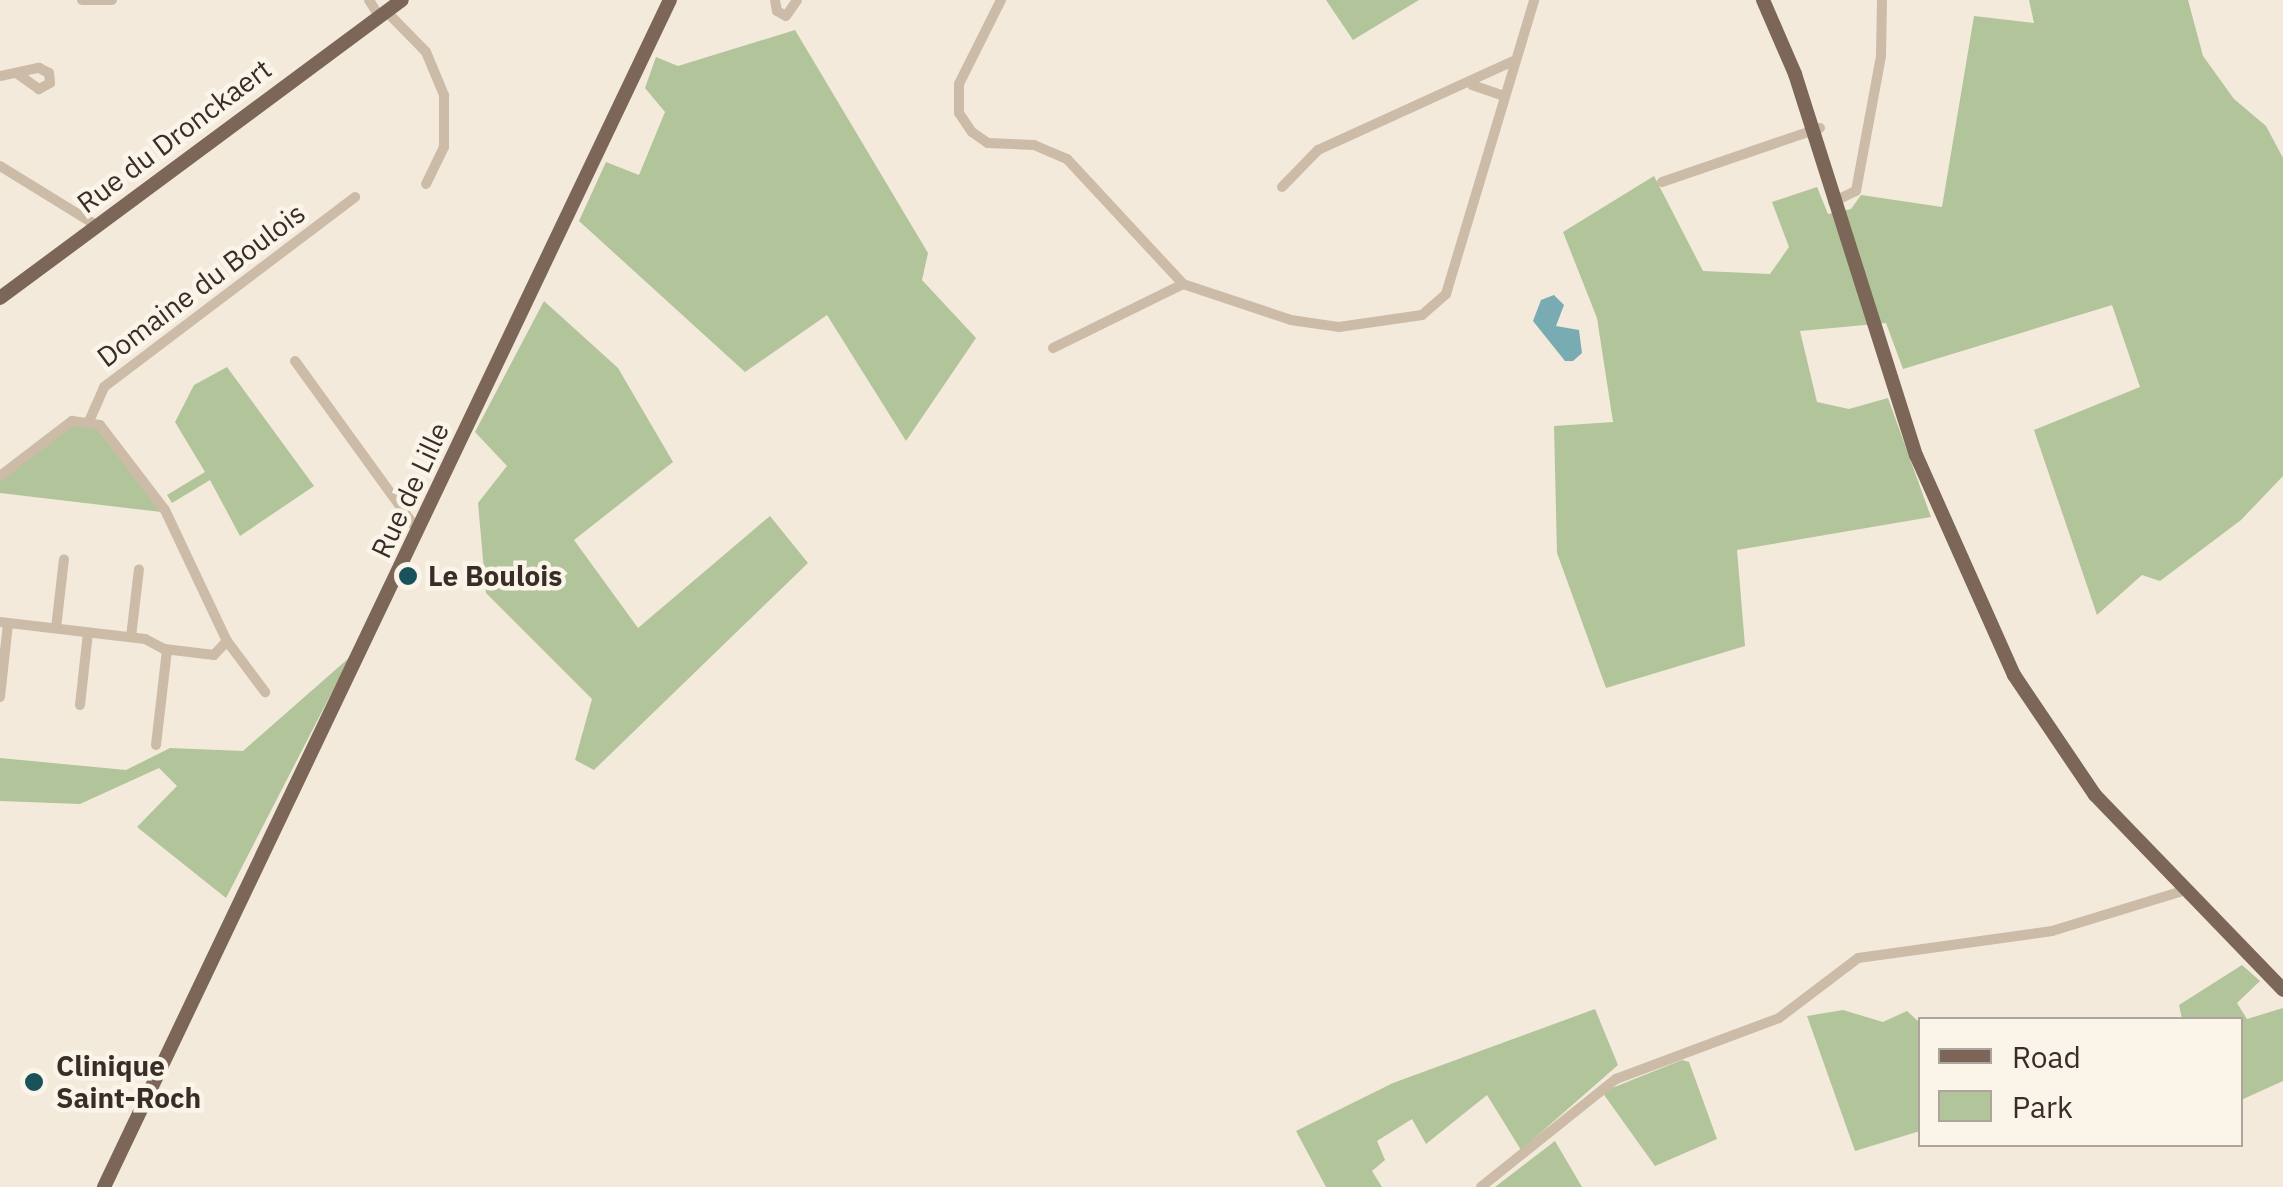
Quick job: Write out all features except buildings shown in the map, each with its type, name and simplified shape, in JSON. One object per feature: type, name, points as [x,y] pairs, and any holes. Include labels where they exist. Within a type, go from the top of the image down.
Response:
[{"type":"main road","name":"Rue du Dronckaert","points":[[0,298],[402,0]]},
{"type":"main road","name":"Rue de Lille","points":[[113,1187],[196,1002],[670,0]]},
{"type":"main road","points":[[1765,0],[1806,96],[1883,357],[1948,535],[2022,691],[2082,780],[2283,990]]},
{"type":"main road","name":"Rue de Lille","points":[[104,1187],[196,1002]]},
{"type":"street","points":[[82,0],[112,0]]},
{"type":"street","points":[[369,0],[426,52],[444,95],[444,147],[426,184]]},
{"type":"street","points":[[775,0],[777,11],[786,16],[797,0]]},
{"type":"street","points":[[1001,0],[959,84],[966,126],[988,143],[1034,145],[1067,159],[1183,284],[1325,326],[1428,312],[1446,294],[1462,256],[1513,61],[1534,0]]},
{"type":"street","points":[[1837,200],[1856,190],[1883,44],[1882,0]]},
{"type":"street","points":[[1282,187],[1318,150],[1466,86],[1513,61]]},
{"type":"street","points":[[0,76],[16,73]]},
{"type":"street","points":[[1466,86],[1504,96]]},
{"type":"street","points":[[1662,182],[1816,129]]},
{"type":"street","points":[[0,166],[96,225]]},
{"type":"street","name":"Domaine du Boulois","points":[[90,419],[100,390],[355,197]]},
{"type":"street","points":[[1053,348],[1183,284]]},
{"type":"street","points":[[295,361],[418,531]]},
{"type":"street","points":[[0,476],[69,423],[90,419],[164,510],[227,641],[265,692]]},
{"type":"street","points":[[56,628],[64,559]]},
{"type":"street","points":[[132,637],[139,569]]},
{"type":"street","points":[[0,697],[4,623],[132,637],[167,650],[216,655],[227,641]]},
{"type":"street","points":[[80,704],[88,632]]},
{"type":"street","points":[[156,745],[167,650]]},
{"type":"street","points":[[1480,1187],[1616,1079],[1779,1018],[1858,958],[2052,931],[2186,890]]},
{"type":"green space","points":[[1326,0],[1419,0],[1353,40]]},
{"type":"green space","points":[[2029,0],[2188,0],[2203,56],[2234,99],[2266,126],[2283,158],[2283,476],[2241,520],[2160,581],[2142,575],[2097,615],[2034,430],[2140,387],[2112,305],[1903,369],[1886,323],[1800,331],[1817,402],[1849,409],[1888,398],[1931,517],[1737,550],[1745,646],[1606,688],[1557,553],[1554,426],[1613,422],[1597,318],[1563,232],[1654,176],[1703,271],[1770,274],[1789,247],[1772,202],[1817,187],[1828,214],[1851,209],[1861,195],[1942,207],[1974,16],[2034,23]]},
{"type":"green space","points":[[795,30],[928,253],[922,280],[976,338],[906,441],[827,315],[745,372],[579,221],[606,162],[639,175],[665,112],[645,88],[656,57],[678,66]]},
{"type":"green space","points":[[544,301],[618,368],[673,462],[574,540],[638,628],[770,516],[808,563],[594,770],[575,760],[592,699],[486,593],[478,503],[507,466],[475,432]]},
{"type":"green space","points":[[227,367],[314,486],[240,536],[210,480],[172,503],[167,495],[205,472],[175,422],[194,385]]},
{"type":"green space","points":[[75,424],[94,425],[161,512],[0,493],[0,481]]},
{"type":"green space","points":[[350,657],[226,898],[137,827],[177,786],[159,768],[80,804],[0,801],[0,758],[126,770],[170,748],[243,751]]},
{"type":"green space","points":[[2242,965],[2260,981],[2237,1003],[2247,1019],[2283,1008],[2283,1081],[2243,1099],[2243,1017],[2182,1017],[2179,1005]]},
{"type":"green space","points":[[1595,1009],[1618,1065],[1521,1150],[1487,1095],[1426,1144],[1412,1119],[1377,1141],[1385,1160],[1372,1171],[1382,1187],[1326,1187],[1296,1131],[1393,1083]]},
{"type":"green space","points":[[1843,1010],[1883,1022],[1907,1011],[1918,1021],[1918,1132],[1855,1151],[1807,1016]]},
{"type":"green space","points":[[1682,1060],[1689,1062],[1717,1139],[1655,1166],[1602,1092]]},
{"type":"green space","points":[[1555,1141],[1582,1187],[1495,1187]]},
{"type":"water","points":[[1554,295],[1564,305],[1556,326],[1579,330],[1582,353],[1573,361],[1565,361],[1533,321],[1541,300]]},
{"type":"place","name":"Le Boulois","points":[[408,576]]},
{"type":"place","name":"Clinique Saint-Roch","points":[[34,1082]]}]
